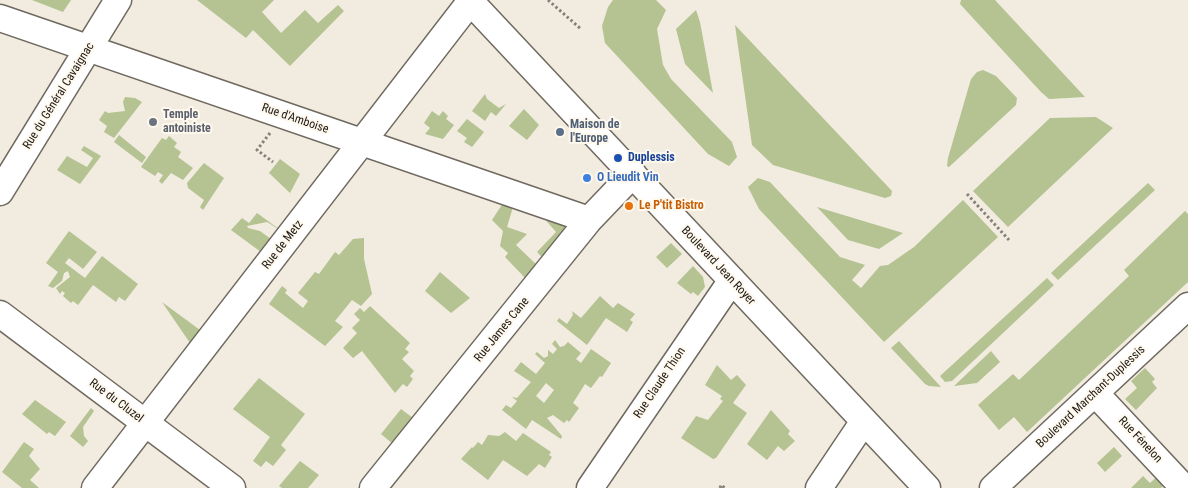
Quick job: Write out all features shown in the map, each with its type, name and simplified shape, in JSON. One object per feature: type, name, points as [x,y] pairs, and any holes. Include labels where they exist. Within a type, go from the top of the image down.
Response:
[{"type":"street","name":"Rue du Général Cavaignac","points":[[0,192],[118,0]]},
{"type":"street","name":"Rue de Metz","points":[[95,488],[470,1]]},
{"type":"street","name":"Boulevard Jean Royer","points":[[470,1],[927,488]]},
{"type":"street","name":"Rue d'Amboise","points":[[0,18],[88,50],[590,220]]},
{"type":"street","name":"Rue James Cane","points":[[383,485],[590,220],[633,174]]},
{"type":"street","name":"Rue Claude Thion","points":[[590,488],[732,280]]},
{"type":"street","name":"Boulevard Marchant-Duplessis","points":[[993,488],[1188,306]]},
{"type":"street","name":"Rue du Cluzel","points":[[0,314],[232,488]]},
{"type":"street","name":"Rue Fénelon","points":[[1095,393],[1184,488]]},
{"type":"street","points":[[819,488],[864,421]]},
{"type":"path","points":[[548,0],[581,28]]},
{"type":"path","points":[[273,162],[257,150],[276,126]]},
{"type":"path","points":[[967,194],[1009,240]]},
{"type":"path","points":[[720,488],[721,486],[725,488]]},
{"type":"green space","points":[[32,0],[71,0],[63,12]]},
{"type":"green space","points":[[197,0],[274,0],[262,12],[281,33],[305,10],[318,23],[338,5],[344,11],[290,66],[253,30],[246,38]]},
{"type":"green space","points":[[613,0],[656,0],[666,10],[657,29],[663,65],[671,79],[732,142],[737,157],[729,166],[708,154],[605,43],[602,26],[608,7]]},
{"type":"green space","points":[[961,0],[995,0],[1085,97],[1049,99],[960,4]]},
{"type":"green space","points":[[696,10],[700,22],[713,93],[685,64],[676,29]]},
{"type":"green space","points":[[735,25],[892,191],[891,196],[885,198],[773,165],[752,145]]},
{"type":"green space","points":[[983,70],[996,76],[1017,98],[1016,105],[949,167],[947,166],[948,158],[971,79],[977,72]]},
{"type":"green space","points":[[485,94],[487,99],[499,108],[506,104],[496,116],[491,112],[485,121],[472,111]]},
{"type":"green space","points":[[125,97],[135,98],[142,102],[114,138],[104,132],[107,126],[99,120],[105,111],[108,113],[125,111],[123,102]]},
{"type":"green space","points":[[524,109],[539,125],[527,140],[509,126]]},
{"type":"green space","points":[[432,111],[439,116],[443,111],[448,116],[446,119],[454,125],[443,139],[425,134],[430,128],[424,123]]},
{"type":"green space","points":[[1096,117],[1113,128],[1008,227],[973,191],[1050,118]]},
{"type":"green space","points":[[467,119],[484,132],[472,147],[464,142],[467,138],[457,131]]},
{"type":"green space","points":[[119,135],[146,157],[142,163],[114,142]]},
{"type":"green space","points":[[169,136],[177,143],[174,147],[181,152],[178,157],[193,168],[183,180],[171,173],[162,184],[159,181],[163,175],[158,172],[155,176],[141,167],[162,138],[166,140]]},
{"type":"green space","points":[[84,146],[101,156],[80,184],[57,170],[67,156],[87,167],[93,158],[81,150]]},
{"type":"green space","points":[[280,159],[300,174],[290,193],[269,173]]},
{"type":"green space","points":[[204,163],[224,178],[203,210],[200,207],[204,200],[188,188],[187,183]]},
{"type":"green space","points":[[758,178],[770,182],[840,257],[865,265],[852,280],[861,288],[880,266],[888,265],[914,247],[963,200],[998,237],[884,342],[759,209],[748,187]]},
{"type":"green space","points":[[1148,183],[1155,190],[1058,280],[1051,273]]},
{"type":"green space","points":[[503,203],[513,207],[507,227],[527,234],[516,245],[538,266],[527,280],[505,257],[508,253],[500,246],[503,231],[492,220]]},
{"type":"green space","points":[[817,207],[903,233],[879,249],[848,240]]},
{"type":"green space","points":[[1185,211],[1188,214],[1188,282],[1027,432],[1014,417],[999,430],[978,405],[1013,374],[1019,380],[1129,276],[1124,270]]},
{"type":"green space","points":[[257,213],[283,232],[267,222],[247,226],[248,228],[260,231],[275,242],[265,255],[231,230],[242,218],[249,223]]},
{"type":"green space","points":[[543,217],[565,224],[567,231],[544,259],[537,252],[556,232]]},
{"type":"green space","points":[[69,231],[97,252],[83,269],[69,258],[65,263],[85,278],[102,256],[138,284],[125,301],[119,297],[116,302],[93,285],[78,305],[73,301],[71,303],[63,296],[65,293],[62,291],[60,294],[56,288],[70,277],[68,271],[64,273],[62,281],[53,288],[48,286],[58,272],[46,263]]},
{"type":"green space","points":[[364,238],[364,259],[372,294],[361,306],[352,300],[335,321],[343,327],[325,346],[269,304],[282,286],[287,290],[285,293],[303,308],[308,301],[298,293],[315,272],[319,274],[335,252],[339,255],[353,239]]},
{"type":"green space","points":[[671,243],[682,254],[667,268],[656,257]]},
{"type":"green space","points":[[693,266],[703,277],[705,287],[698,296],[693,292],[691,294],[677,283]]},
{"type":"green space","points":[[440,272],[470,298],[451,313],[425,291]]},
{"type":"green space","points":[[1047,278],[1054,285],[952,381],[945,382],[940,376]]},
{"type":"green space","points":[[600,296],[613,308],[618,303],[635,314],[630,320],[633,322],[627,332],[606,318],[587,345],[557,321],[559,318],[567,324],[573,315],[572,311],[581,318]]},
{"type":"green space","points":[[162,302],[200,330],[190,343]]},
{"type":"green space","points":[[370,306],[410,343],[405,349],[409,352],[402,359],[414,371],[410,376],[413,379],[407,387],[403,384],[395,393],[362,351],[353,358],[343,348],[357,333],[352,328],[360,320],[354,314],[360,308],[364,312]]},
{"type":"green space","points":[[555,340],[560,347],[568,342],[581,353],[576,359],[581,363],[591,349],[611,363],[602,377],[600,376],[591,388],[585,384],[573,403],[579,408],[569,422],[567,420],[564,423],[553,415],[547,418],[562,436],[561,439],[532,420],[526,429],[502,410],[506,405],[511,408],[517,401],[512,397],[517,398],[531,382],[514,371],[521,362],[536,374],[545,363],[535,354],[537,352],[544,358],[548,356],[548,350],[553,354],[557,349],[552,344]],"holes":[[[546,383],[554,390],[544,403],[536,396]]]},
{"type":"green space","points":[[899,341],[941,387],[925,384],[891,348]]},
{"type":"green space","points":[[991,351],[1000,362],[977,383],[954,386]]},
{"type":"green space","points":[[717,365],[731,380],[737,375],[746,385],[733,403],[747,413],[716,458],[713,459],[681,438],[696,416],[708,420],[723,401],[720,399],[722,396],[705,385]]},
{"type":"green space","points":[[1145,368],[1155,379],[1152,382],[1157,388],[1136,410],[1125,399],[1137,388],[1131,381]]},
{"type":"green space","points":[[259,378],[305,414],[281,445],[286,450],[273,466],[266,461],[261,467],[253,461],[270,437],[233,409]]},
{"type":"green space","points":[[35,400],[66,422],[55,436],[49,432],[47,434],[22,414]]},
{"type":"green space","points":[[91,408],[94,411],[83,427],[84,436],[88,441],[83,447],[70,436]]},
{"type":"green space","points":[[401,409],[413,418],[393,444],[381,434]]},
{"type":"green space","points":[[771,410],[790,431],[788,434],[795,441],[784,451],[778,446],[767,460],[747,444]]},
{"type":"green space","points":[[505,432],[516,441],[523,433],[551,452],[549,455],[552,457],[545,468],[539,464],[527,476],[503,460],[488,480],[461,459],[478,442],[482,445],[488,435],[499,436]]},
{"type":"green space","points":[[24,442],[34,449],[29,456],[40,469],[30,480],[39,488],[22,488],[2,472]]},
{"type":"green space","points":[[1114,447],[1122,456],[1105,472],[1097,463]]},
{"type":"green space","points":[[300,461],[319,475],[308,488],[282,488],[279,486]]},
{"type":"green space","points":[[1159,475],[1166,483],[1161,488],[1131,488],[1143,476],[1150,483]]},
{"type":"place","name":"Temple antoiniste","points":[[153,122]]},
{"type":"place","name":"Maison de l'Europe","points":[[560,132]]},
{"type":"place","name":"Duplessis","points":[[618,158]]},
{"type":"place","name":"O Lieudit Vin","points":[[587,178]]},
{"type":"place","name":"Le P'tit Bistro","points":[[629,206]]}]
